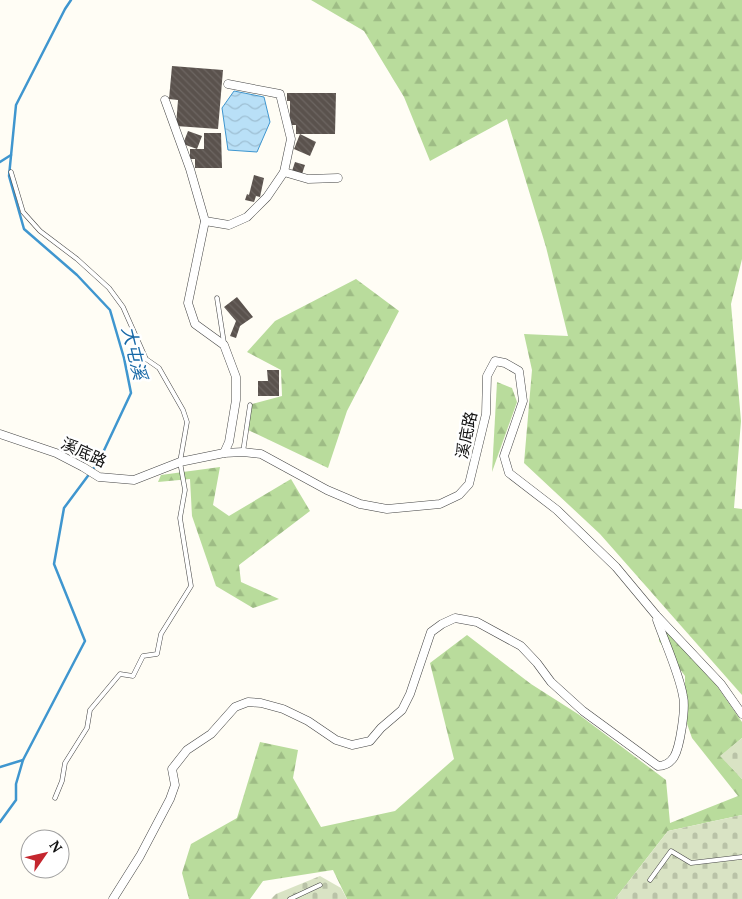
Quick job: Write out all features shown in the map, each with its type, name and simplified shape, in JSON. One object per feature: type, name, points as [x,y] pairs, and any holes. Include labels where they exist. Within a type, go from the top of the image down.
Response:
[{"type":"street","points":[[205,221],[229,225],[246,217],[267,197],[284,172],[290,139],[280,94],[228,84]]},
{"type":"street","points":[[165,100],[190,169],[205,221],[188,303],[196,324],[224,345],[236,377],[236,400],[229,442],[224,453]]},
{"type":"street","points":[[284,172],[308,179],[338,178]]},
{"type":"street","name":"溪底路","points":[[0,434],[56,453],[99,477],[134,480],[180,462],[224,453],[244,452],[261,454],[327,490],[360,504],[386,508],[440,504],[459,495],[470,484],[486,414],[487,376],[495,361],[505,363],[519,371],[523,401],[504,456],[509,473],[557,510],[616,567],[656,615],[721,684],[742,714]]},
{"type":"street","points":[[113,899],[140,856],[170,799],[175,785],[172,769],[187,750],[211,734],[235,707],[248,702],[283,708],[308,721],[336,740],[352,745],[370,741],[402,710],[410,694],[430,632],[455,618],[477,622],[521,646],[537,662],[551,682],[583,711],[658,766],[664,766],[674,756],[684,698],[656,615]]},
{"type":"lane","points":[[10,172],[24,212],[40,231],[109,288],[123,307],[146,359],[159,368],[183,410],[187,422],[180,462],[185,490],[180,518],[191,586],[161,634],[156,654],[143,656],[133,676],[120,674],[90,710],[87,728],[65,763],[62,781],[55,798]]},
{"type":"lane","points":[[217,298],[224,345]]},
{"type":"lane","points":[[244,452],[250,404]]},
{"type":"lane","points":[[650,880],[671,851],[690,864],[742,857]]},
{"type":"lane","points":[[290,899],[320,885]]},
{"type":"green space","points":[[311,0],[742,0],[742,259],[731,304],[741,421],[734,508],[742,509],[742,695],[600,534],[524,463],[532,370],[524,334],[568,336],[546,247],[507,119],[430,161],[404,97],[364,31]]},
{"type":"green space","points":[[356,279],[399,311],[347,411],[328,468],[248,430],[252,404],[282,396],[281,370],[247,352],[275,321]]},
{"type":"green space","points":[[497,382],[512,388],[517,402],[492,472]]},
{"type":"green space","points":[[220,467],[213,505],[229,516],[291,479],[310,511],[239,565],[241,582],[279,599],[253,608],[216,586],[192,516],[190,479],[158,482],[161,475]]},
{"type":"green space","points":[[659,621],[710,676],[742,722],[742,738],[721,756],[742,779],[742,815],[668,831],[615,899],[347,899],[333,870],[263,881],[250,899],[189,899],[182,873],[191,844],[237,818],[260,742],[298,750],[293,778],[321,827],[395,811],[454,759],[430,663],[467,635],[531,684],[578,714],[666,780],[670,823],[738,796],[692,738],[685,718],[685,676],[659,641]]},
{"type":"green space","points":[[742,738],[742,779],[720,756]]},
{"type":"green space","points":[[742,815],[742,899],[615,899],[668,831]]},
{"type":"green space","points":[[320,876],[341,888],[347,899],[271,899],[276,894]]},
{"type":"water","points":[[234,91],[264,97],[270,122],[257,152],[228,150],[222,108]]},
{"type":"building","points":[[172,66],[223,70],[218,129],[176,126],[178,100],[169,99]]},
{"type":"building","points":[[287,93],[336,93],[335,134],[296,134],[296,125],[290,125],[290,101],[287,101]]},
{"type":"building","points":[[188,131],[202,136],[197,149],[183,144]]},
{"type":"building","points":[[204,133],[221,133],[222,168],[195,168],[195,159],[190,159],[190,149],[204,149]]},
{"type":"building","points":[[300,134],[316,142],[310,156],[294,149]]},
{"type":"building","points":[[295,162],[305,165],[302,174],[292,171]]},
{"type":"building","points":[[254,175],[264,178],[260,197],[256,196],[254,202],[245,200],[247,194],[249,195]]},
{"type":"building","points":[[237,297],[253,317],[240,326],[236,338],[230,336],[236,321],[224,307]]},
{"type":"building","points":[[267,370],[279,370],[279,396],[258,396],[258,381],[268,381]]},
{"type":"waterway","name":"大屯溪","points":[[0,767],[23,760],[85,641],[54,564],[64,508],[99,461],[131,393],[124,358],[110,310],[77,275],[24,229],[9,176],[16,105],[71,0]]},
{"type":"waterway","points":[[0,162],[11,155]]},
{"type":"waterway","points":[[0,822],[16,800],[16,784],[23,760]]}]
